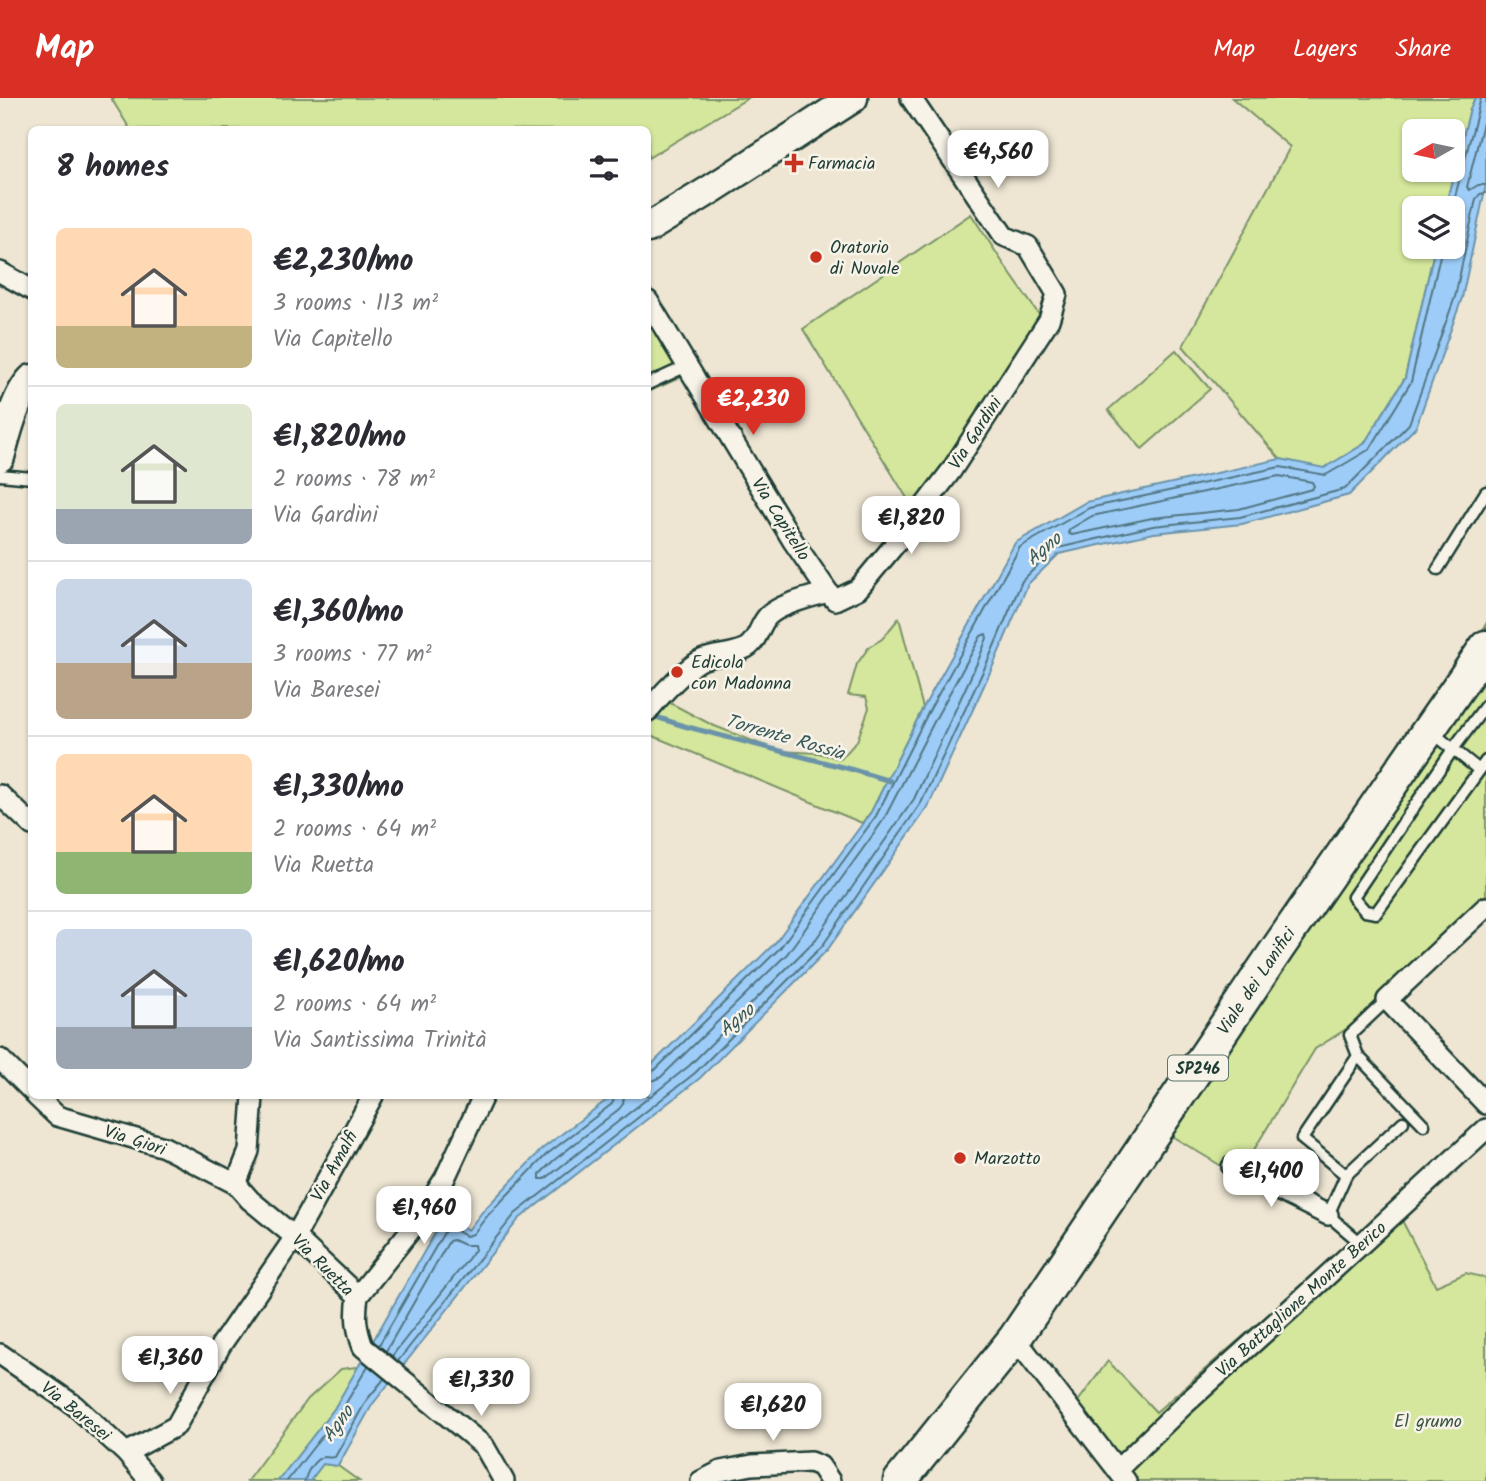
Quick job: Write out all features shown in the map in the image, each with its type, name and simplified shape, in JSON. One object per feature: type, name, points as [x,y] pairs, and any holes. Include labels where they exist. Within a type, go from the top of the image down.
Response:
[{"type":"main road","points":[[651,226],[853,98]]},
{"type":"main road","points":[[0,457],[13,414],[28,383]]},
{"type":"main road","name":"Viale dei Lanifici","points":[[900,1481],[1015,1338],[1274,954],[1486,647]]},
{"type":"street","name":"Via Gardini","points":[[652,705],[692,666],[704,659],[747,647],[753,642],[767,616],[791,603],[828,592],[835,600],[858,589],[951,471],[1049,320],[1057,294],[1028,246],[1004,236],[911,98]]},
{"type":"street","points":[[0,272],[28,288]]},
{"type":"street","name":"Via Capitello","points":[[651,310],[793,541],[828,592]]},
{"type":"street","points":[[0,795],[28,821]]},
{"type":"street","points":[[1486,907],[1387,1000],[1486,1104]]},
{"type":"street","name":"Via Giori","points":[[0,1059],[28,1085]]},
{"type":"street","name":"Via Giori","points":[[41,1099],[57,1116],[164,1147],[236,1184]]},
{"type":"street","points":[[236,1184],[249,1151],[253,1099]]},
{"type":"street","name":"Via Amalfi","points":[[296,1237],[371,1099]]},
{"type":"street","points":[[358,1296],[417,1222],[445,1178],[482,1099]]},
{"type":"street","name":"Via Battaglione Monte Berico","points":[[1121,1476],[1183,1406],[1486,1129]]},
{"type":"street","points":[[1232,1167],[1328,1215]]},
{"type":"street","name":"Via Ruetta","points":[[236,1184],[250,1200],[296,1237],[358,1296],[355,1318],[363,1347],[484,1446],[505,1481]]},
{"type":"street","name":"Via Baresei","points":[[0,1354],[74,1405],[126,1453],[176,1426],[221,1345],[296,1237]]},
{"type":"street","points":[[1015,1338],[1121,1476]]},
{"type":"street","points":[[126,1453],[150,1481]]},
{"type":"street","points":[[701,1481],[721,1471],[752,1465],[810,1462],[820,1466],[830,1481]]},
{"type":"lane","points":[[651,383],[687,366]]},
{"type":"lane","points":[[0,475],[28,478]]},
{"type":"lane","points":[[1438,569],[1486,492]]},
{"type":"lane","points":[[1486,705],[1353,897],[1365,911],[1376,913],[1486,761]]},
{"type":"lane","points":[[1429,730],[1479,770]]},
{"type":"lane","points":[[1387,1000],[1350,1035],[1357,1056],[1424,1125]]},
{"type":"lane","points":[[1346,1175],[1302,1139],[1357,1056]]},
{"type":"lane","points":[[1362,1244],[1328,1215],[1346,1175],[1403,1122]]},
{"type":"green space","points":[[111,98],[748,98],[651,156],[651,126],[128,126]]},
{"type":"green space","points":[[1232,98],[1475,98],[1465,129],[1465,119],[1402,119],[1402,182],[1452,182],[1448,196],[1402,196],[1402,259],[1432,259],[1405,378],[1364,444],[1324,469],[1280,459],[1183,346],[1290,147]]},
{"type":"green space","points":[[971,214],[1047,326],[915,511],[803,329]]},
{"type":"green space","points":[[651,320],[682,377],[651,391]]},
{"type":"green space","points":[[1176,350],[1210,389],[1142,449],[1108,410]]},
{"type":"green space","points":[[899,618],[923,708],[871,812],[862,823],[651,735],[651,706],[659,697],[712,725],[778,751],[818,753],[841,759],[857,741],[869,708],[866,697],[848,695],[857,664],[869,647],[882,639]]},
{"type":"green space","points":[[1486,624],[1486,912],[1395,998],[1315,1049],[1238,1176],[1155,1126],[1434,714]]},
{"type":"green space","name":"El grumo","points":[[1394,1205],[1436,1286],[1466,1273],[1486,1278],[1486,1481],[1119,1481],[1068,1415],[1108,1361],[1156,1412]]},
{"type":"green space","points":[[341,1369],[358,1369],[334,1409],[278,1481],[247,1481],[308,1399]]},
{"type":"green space","points":[[323,1464],[338,1466],[359,1481],[310,1481]]},
{"type":"water","name":"Agno","points":[[1475,98],[1486,98],[1486,185],[1462,298],[1416,427],[1349,495],[1242,524],[1154,533],[1059,554],[1028,584],[928,807],[828,949],[700,1078],[519,1219],[372,1405],[338,1466],[323,1464],[310,1481],[278,1481],[334,1409],[444,1217],[468,1230],[542,1149],[608,1099],[651,1099],[651,1065],[775,943],[871,812],[923,708],[1015,543],[1086,502],[1280,459],[1324,468],[1364,444],[1405,378],[1432,259],[1465,259],[1465,196],[1448,196],[1452,182],[1465,182],[1465,129]]},
{"type":"waterway","name":"Torrente Rossia","points":[[651,715],[890,781]]},
{"type":"place","name":"Farmacia","points":[[794,163]]},
{"type":"place","name":"Oratorio di Novale","points":[[816,257]]},
{"type":"place","name":"Edicola con Madonna","points":[[677,672]]},
{"type":"place","name":"Marzotto","points":[[960,1158]]}]
